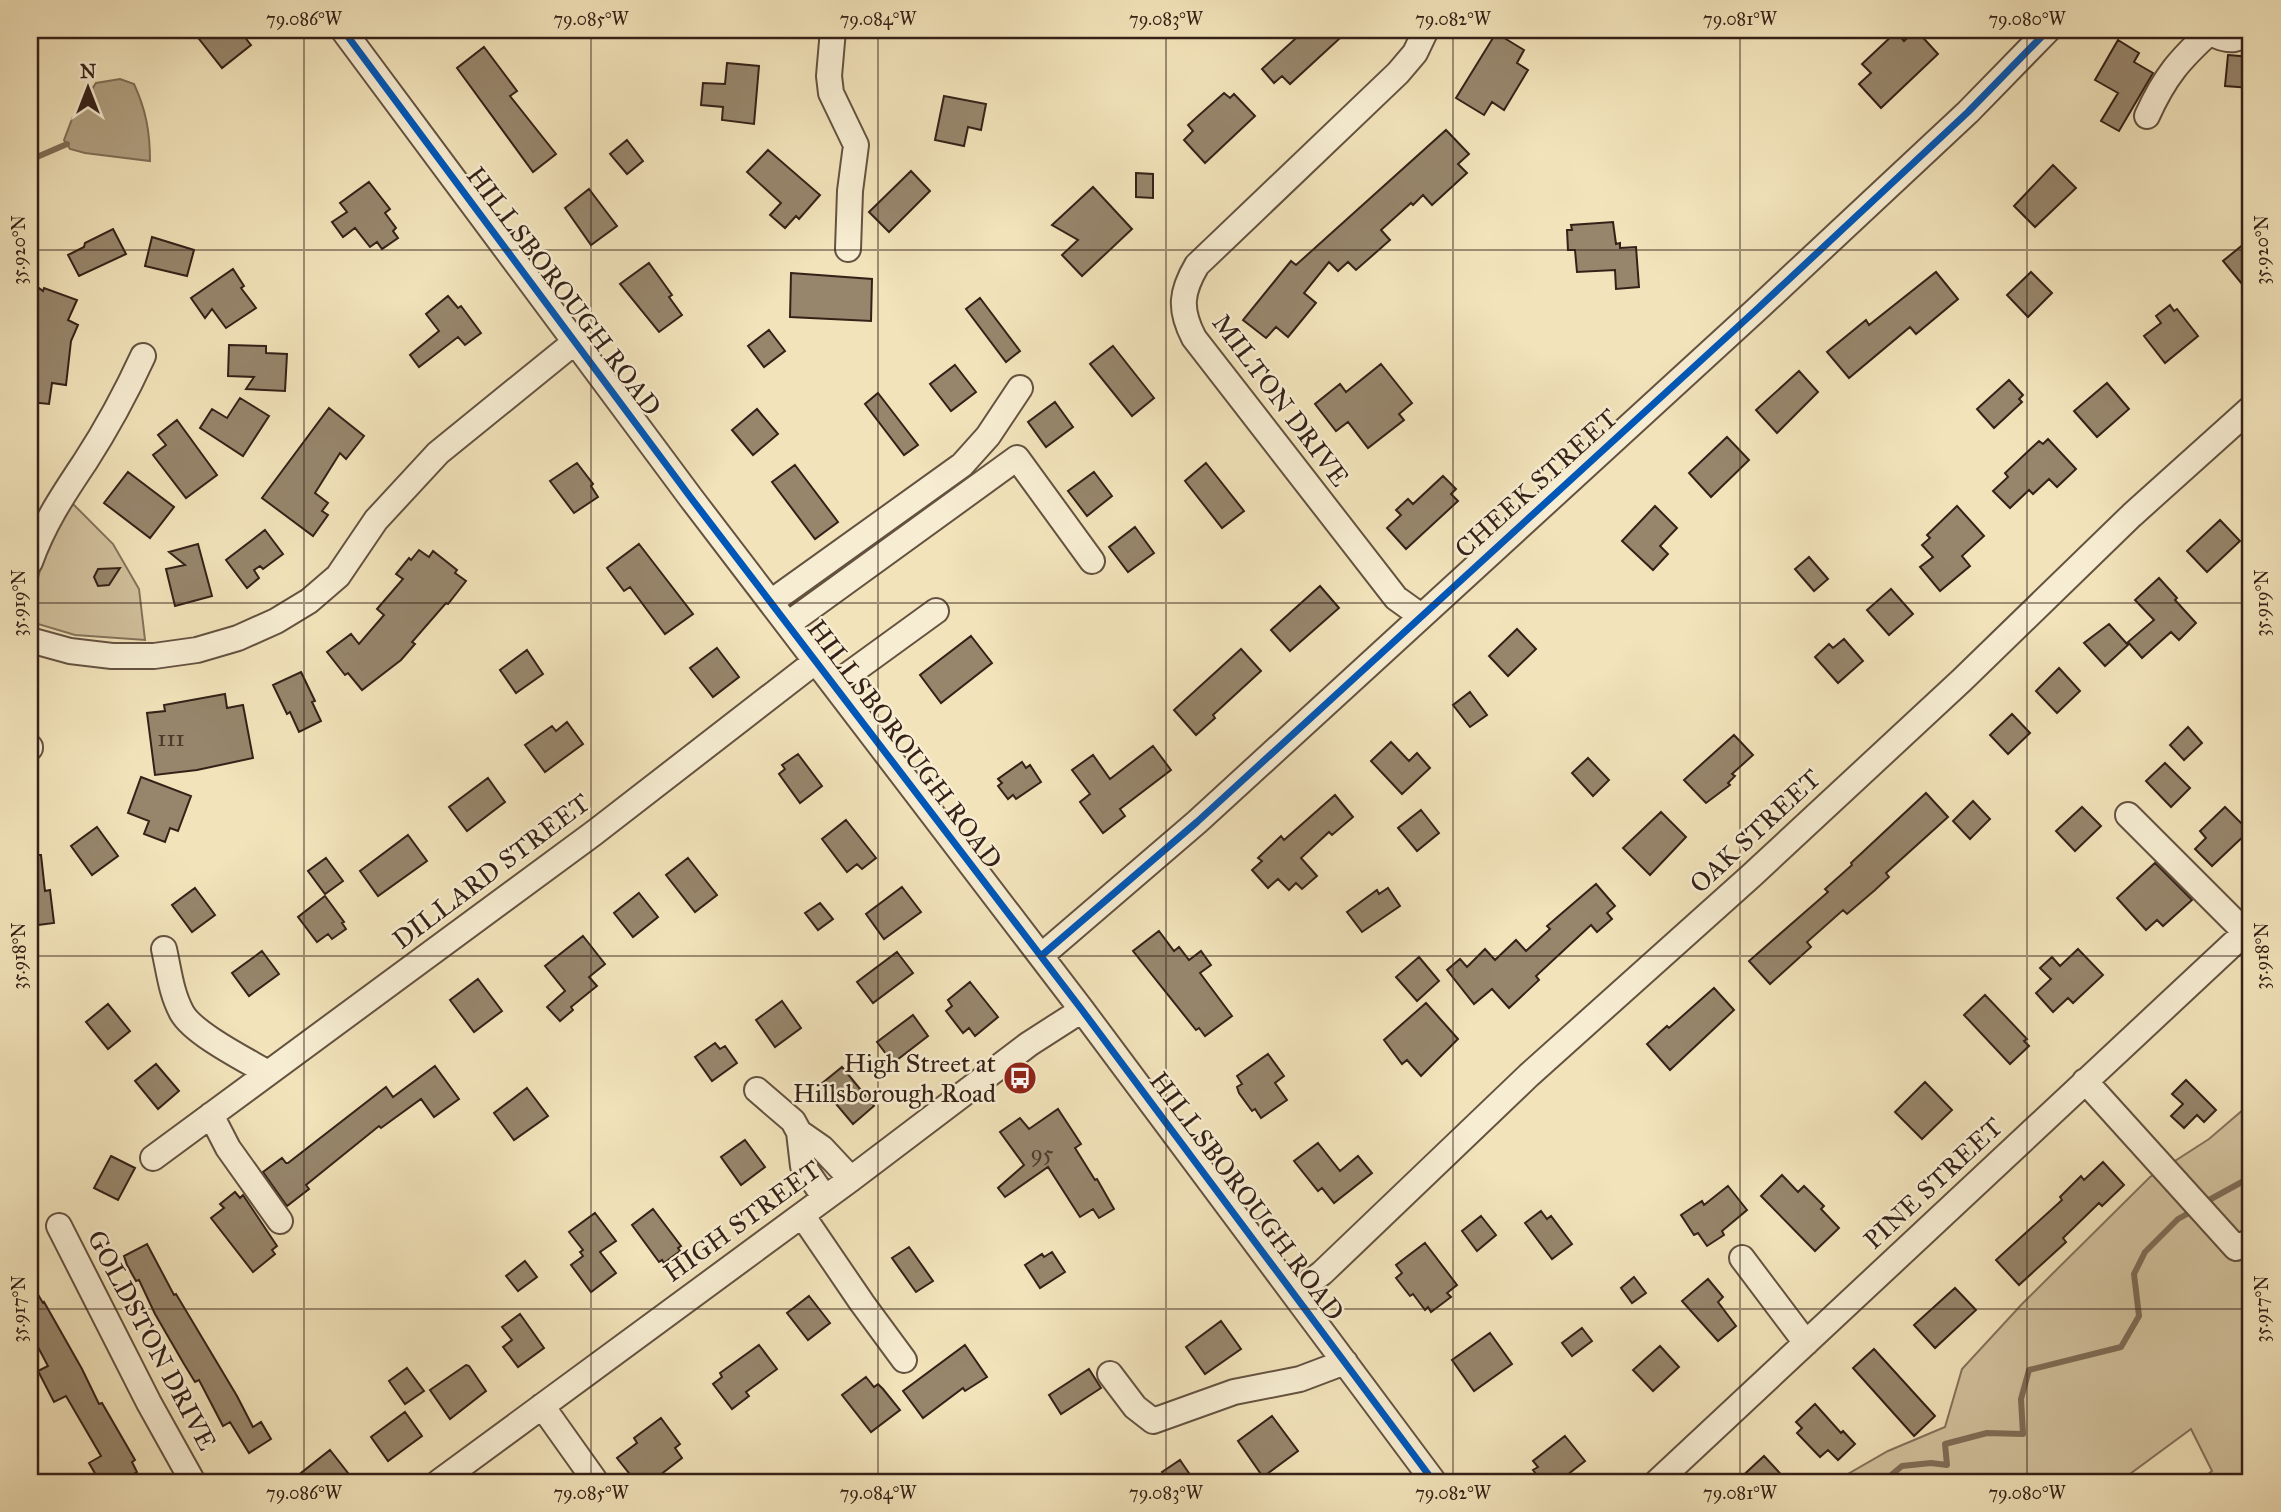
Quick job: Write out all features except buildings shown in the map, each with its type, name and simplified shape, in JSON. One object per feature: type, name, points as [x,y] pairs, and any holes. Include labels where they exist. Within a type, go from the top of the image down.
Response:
[{"type":"street","name":"HILLSBOROUGH ROAD","points":[[344,30],[1434,1482]]},
{"type":"street","points":[[833,30],[829,76],[831,93],[856,145],[850,191],[848,249]]},
{"type":"street","name":"MILTON DRIVE","points":[[1421,617],[1396,598],[1194,338],[1186,322],[1183,301],[1186,284],[1196,264],[1398,73],[1415,53],[1426,30]]},
{"type":"street","name":"CHEEK STREET","points":[[1041,956],[1197,822],[1755,311],[1968,112],[2048,30]]},
{"type":"street","points":[[2147,116],[2160,87],[2180,59],[2213,30],[2217,36],[2228,41],[2242,37],[2250,30]]},
{"type":"street","points":[[30,640],[70,651],[112,656],[154,656],[197,650],[238,638],[276,621],[309,601],[338,576],[376,520],[438,453],[576,341]]},
{"type":"street","points":[[30,562],[38,539],[57,502],[121,402],[143,356]]},
{"type":"street","points":[[771,602],[962,465],[988,436],[1020,388]]},
{"type":"street","name":"OAK STREET","points":[[1294,1294],[1322,1273],[1529,1075],[1760,868],[1962,680],[2132,515],[2251,408]]},
{"type":"street","points":[[788,624],[1017,458],[1092,561]]},
{"type":"street","points":[[834,685],[936,611]]},
{"type":"street","name":"DILLARD STREET","points":[[153,1158],[594,833],[816,661]]},
{"type":"street","points":[[2127,815],[2248,930]]},
{"type":"street","name":"PINE STREET","points":[[1657,1482],[2248,930]]},
{"type":"street","points":[[164,949],[173,992],[184,1016],[209,1038],[268,1073]]},
{"type":"street","name":"HIGH STREET","points":[[439,1482],[851,1179],[1029,1044],[1082,1010]]},
{"type":"street","points":[[2085,1081],[2235,1248],[2251,1241]]},
{"type":"street","points":[[757,1090],[793,1121],[799,1132],[803,1166],[825,1198]]},
{"type":"street","points":[[205,1119],[280,1221]]},
{"type":"street","points":[[799,1132],[821,1148],[851,1179]]},
{"type":"street","points":[[802,1214],[904,1360]]},
{"type":"street","name":"GOLDSTON DRIVE","points":[[59,1226],[149,1403],[193,1482]]},
{"type":"street","points":[[1742,1258],[1807,1343]]},
{"type":"street","points":[[1110,1374],[1135,1407],[1153,1421],[1234,1392],[1300,1379],[1345,1362]]},
{"type":"street","points":[[542,1406],[596,1482]]},
{"type":"shaded area","points":[[120,79],[134,84],[142,103],[148,131],[150,161],[85,153],[70,149],[64,140],[72,119],[96,83]]},
{"type":"shaded area","points":[[71,502],[113,544],[139,589],[145,640],[75,635],[38,624],[30,607],[42,563]]},
{"type":"shaded area","points":[[2251,1103],[2251,1482],[2198,1482],[2212,1471],[2191,1429],[2119,1482],[1834,1482],[1888,1451],[1945,1427],[1962,1369],[2022,1304],[2150,1177],[2209,1139]]},
{"type":"waterway","points":[[30,160],[67,144]]},
{"type":"waterway","points":[[2209,1200],[2251,1177]]},
{"type":"waterway","points":[[1869,1482],[1890,1476],[1902,1466],[1931,1463],[1947,1465],[1945,1444],[1987,1433],[2023,1434],[2021,1399],[2029,1370],[2121,1347],[2139,1316],[2134,1274],[2145,1252],[2178,1219],[2187,1214]]},
{"type":"waterway","points":[[1692,1478],[1699,1482]]},
{"type":"cycle path","points":[[343,30],[691,498],[1082,1010],[1434,1482]]},
{"type":"cycle path","points":[[1041,956],[1197,822],[1755,311],[1968,112],[2048,30]]},
{"type":"place","name":"High Street at Hillsborough Road","points":[[1020,1078]]}]
